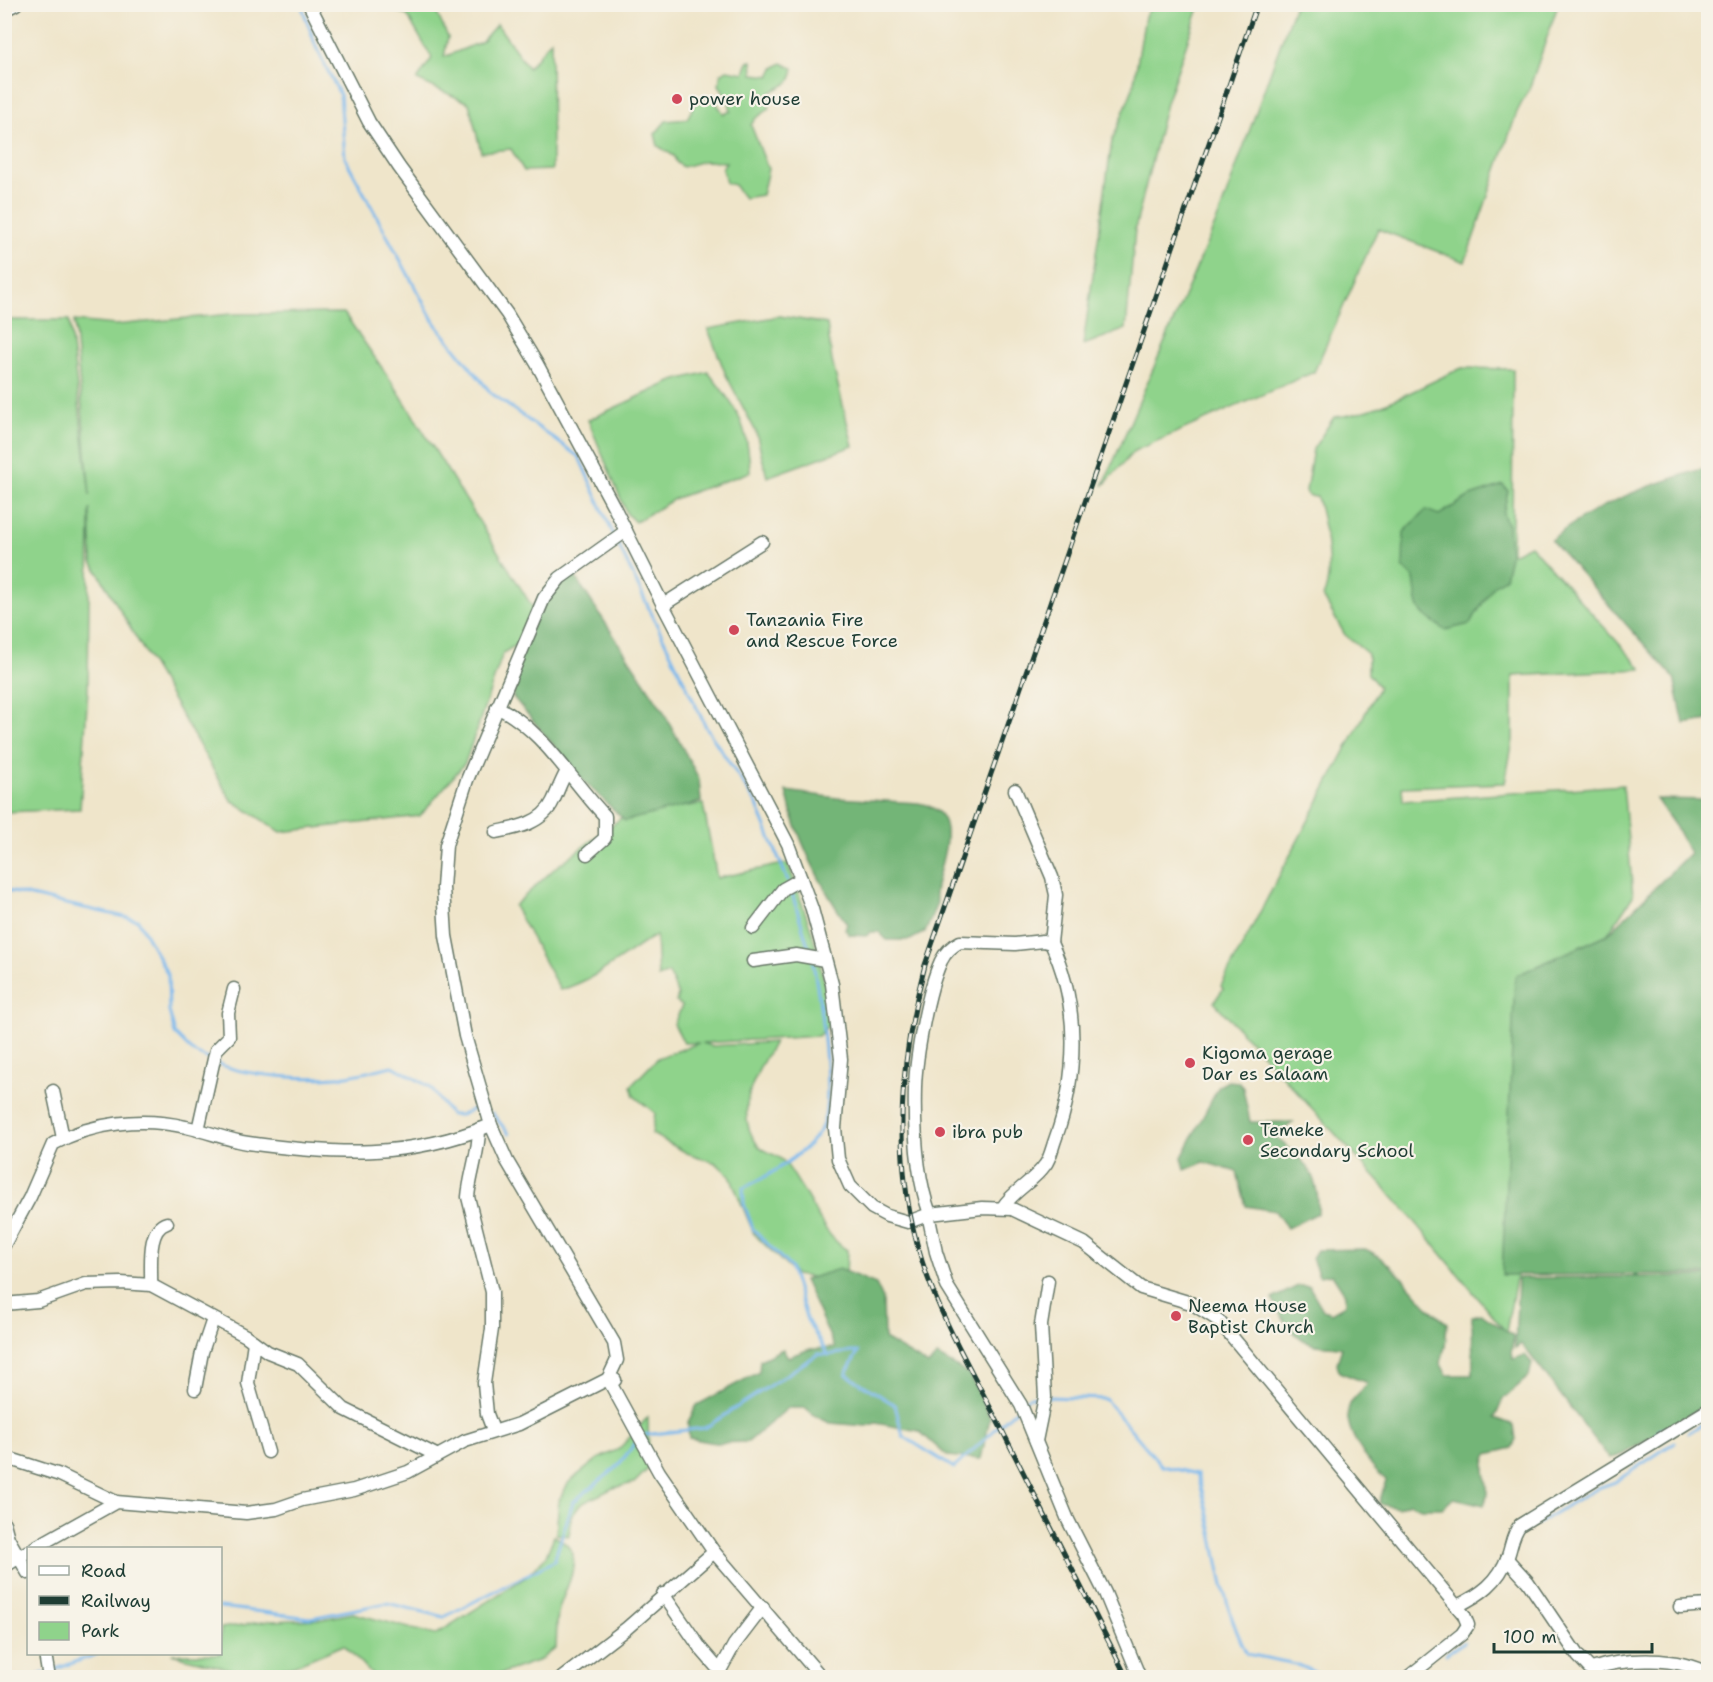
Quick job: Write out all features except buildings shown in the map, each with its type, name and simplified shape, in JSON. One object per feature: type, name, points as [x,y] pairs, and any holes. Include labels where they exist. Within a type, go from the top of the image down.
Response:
[{"type":"street","points":[[4,10],[16,4]]},
{"type":"street","points":[[309,4],[369,122],[399,167],[507,314],[566,416],[773,813],[801,879],[825,960],[840,1038],[836,1128],[838,1159],[850,1186],[872,1208],[886,1216],[908,1222],[929,1214],[1003,1207],[1084,1243],[1141,1288],[1191,1303],[1218,1320],[1457,1606],[1467,1621],[1467,1629],[1427,1664],[1407,1677]]},
{"type":"street","points":[[626,531],[560,578],[544,598],[467,780],[443,862],[447,936],[457,1002],[485,1127],[614,1343],[617,1360],[611,1379],[659,1472],[714,1552],[822,1677]]},
{"type":"street","points":[[663,605],[762,542]]},
{"type":"street","points":[[497,707],[513,714],[528,728],[605,816],[604,838],[587,854]]},
{"type":"street","points":[[496,832],[525,826],[543,815],[554,801],[567,771]]},
{"type":"street","points":[[1003,1207],[1011,1196],[1046,1165],[1068,1099],[1074,1031],[1063,978],[1051,943],[1056,895],[1052,877],[1015,790]]},
{"type":"street","points":[[753,928],[783,889],[801,879]]},
{"type":"street","points":[[1051,943],[1043,941],[1015,944],[960,942],[952,946],[941,960],[922,1034],[915,1086],[921,1176],[936,1252],[947,1286],[1018,1399],[1068,1520],[1105,1593],[1140,1677]]},
{"type":"street","points":[[753,961],[796,955],[825,960]]},
{"type":"street","points":[[198,1130],[218,1046],[229,1037],[228,1013],[234,989]]},
{"type":"street","points":[[53,1091],[63,1138]]},
{"type":"street","points":[[4,1245],[30,1197],[53,1144],[63,1138],[112,1123],[157,1123],[198,1130],[245,1143],[319,1151],[358,1152],[424,1147],[485,1127]]},
{"type":"street","points":[[485,1127],[469,1181],[468,1197],[492,1292],[492,1329],[484,1383],[487,1414],[493,1430]]},
{"type":"street","points":[[151,1285],[154,1235],[162,1224],[167,1223]]},
{"type":"street","points":[[1036,1443],[1045,1397],[1041,1325],[1048,1281]]},
{"type":"street","points":[[4,1304],[38,1301],[86,1284],[151,1285],[268,1352],[304,1369],[320,1389],[344,1408],[436,1455]]},
{"type":"street","points":[[195,1389],[202,1352],[213,1319]]},
{"type":"street","points":[[254,1342],[248,1383],[268,1452]]},
{"type":"street","points":[[4,1457],[60,1475],[116,1502],[246,1513],[276,1509],[387,1480],[493,1430],[519,1424],[611,1379]]},
{"type":"street","points":[[1457,1606],[1484,1592],[1507,1559],[1512,1539],[1520,1525],[1708,1410]]},
{"type":"street","points":[[36,1547],[116,1502]]},
{"type":"street","points":[[4,1523],[8,1538],[25,1554],[4,1567]]},
{"type":"street","points":[[562,1677],[627,1628],[663,1594],[714,1552]]},
{"type":"street","points":[[1507,1559],[1528,1582],[1578,1656],[1595,1673],[1611,1662],[1649,1661],[1689,1667],[1708,1674]]},
{"type":"street","points":[[663,1594],[718,1674],[734,1645],[763,1607]]},
{"type":"street","points":[[1680,1607],[1708,1605]]},
{"type":"street","points":[[45,1655],[49,1677]]},
{"type":"green space","points":[[1295,4],[1558,5],[1530,87],[1517,112],[1465,262],[1378,229],[1314,372],[1134,451],[1103,486],[1219,215]]},
{"type":"green space","points":[[379,5],[433,5],[448,37],[444,57],[481,42],[497,24],[528,68],[551,40],[552,170],[524,171],[511,149],[481,152],[469,103],[417,80],[432,58],[407,15]]},
{"type":"green space","points":[[1153,5],[1200,5],[1166,103],[1135,229],[1126,329],[1083,345],[1112,141],[1133,88],[1145,16]]},
{"type":"green space","points":[[752,61],[753,74],[770,76],[774,68],[782,63],[793,68],[793,74],[786,84],[771,92],[769,109],[755,119],[751,125],[768,169],[762,195],[744,198],[734,185],[726,183],[722,168],[726,162],[704,161],[683,167],[676,162],[674,156],[658,146],[655,134],[666,121],[687,119],[695,103],[712,97],[724,114],[731,111],[728,98],[719,85],[721,74],[727,70],[744,73],[748,62]]},
{"type":"green space","points":[[344,313],[398,391],[545,627],[503,653],[465,763],[420,816],[281,832],[231,800],[92,562],[90,509],[88,689],[80,809],[5,812],[4,320],[69,320],[90,496],[74,321],[115,325],[231,314]]},
{"type":"green space","points":[[780,316],[827,324],[832,361],[853,446],[767,477],[756,432],[726,375],[708,329]]},
{"type":"green space","points":[[1462,368],[1513,369],[1512,554],[1530,545],[1642,669],[1513,676],[1513,740],[1505,783],[1402,787],[1403,801],[1623,785],[1633,896],[1586,966],[1574,967],[1506,1332],[1407,1212],[1214,1002],[1223,989],[1221,986],[1379,687],[1368,674],[1368,654],[1345,635],[1323,597],[1328,574],[1325,533],[1317,497],[1308,496],[1306,491],[1313,449],[1334,417],[1350,415],[1383,405]]},
{"type":"green space","points":[[708,372],[740,418],[747,441],[750,472],[676,498],[635,522],[627,514],[588,420],[673,381]]},
{"type":"green space","points":[[1708,467],[1708,720],[1684,724],[1674,678],[1551,540],[1606,505],[1667,480]]},
{"type":"green space","points":[[1503,485],[1508,491],[1503,514],[1508,526],[1510,556],[1505,578],[1493,586],[1470,624],[1445,630],[1423,614],[1420,609],[1414,578],[1403,567],[1404,532],[1426,510],[1439,515],[1470,496]]},
{"type":"green space","points":[[560,574],[574,575],[662,709],[699,779],[701,802],[625,821],[583,780],[513,697],[513,661]]},
{"type":"green space","points":[[786,791],[837,798],[918,803],[933,808],[942,816],[946,827],[946,840],[935,893],[937,902],[925,932],[910,940],[887,940],[879,932],[871,932],[866,936],[850,935],[845,929],[847,924],[828,894],[802,843]]},
{"type":"green space","points":[[1656,799],[1708,800],[1708,1274],[1502,1275],[1515,976],[1608,934],[1690,853]]},
{"type":"green space","points":[[703,804],[717,878],[788,863],[812,932],[834,1020],[818,1036],[702,1043],[712,1046],[774,1042],[750,1092],[747,1118],[750,1131],[759,1146],[786,1163],[825,1228],[838,1244],[847,1250],[846,1276],[831,1280],[796,1275],[754,1234],[730,1176],[716,1163],[687,1153],[652,1134],[655,1113],[634,1096],[631,1086],[658,1058],[699,1043],[684,1043],[674,1024],[682,1006],[676,1002],[678,995],[669,973],[658,977],[656,935],[586,980],[560,990],[514,906],[555,868],[620,819],[649,811]]},
{"type":"green space","points":[[1228,1081],[1239,1082],[1243,1088],[1250,1122],[1293,1122],[1275,1137],[1302,1160],[1308,1169],[1316,1188],[1318,1213],[1287,1228],[1275,1211],[1246,1206],[1237,1172],[1204,1162],[1185,1170],[1182,1157],[1219,1086]]},
{"type":"green space","points":[[1365,1249],[1398,1273],[1426,1305],[1447,1323],[1445,1347],[1440,1363],[1447,1375],[1473,1375],[1472,1316],[1481,1314],[1514,1336],[1511,1354],[1513,1359],[1525,1355],[1532,1363],[1529,1376],[1503,1399],[1495,1418],[1514,1425],[1516,1440],[1512,1448],[1488,1454],[1485,1466],[1487,1491],[1484,1505],[1454,1498],[1442,1508],[1421,1508],[1409,1503],[1398,1508],[1379,1504],[1386,1480],[1364,1455],[1348,1421],[1348,1410],[1352,1401],[1367,1383],[1339,1372],[1337,1363],[1342,1348],[1309,1343],[1296,1335],[1272,1299],[1298,1286],[1309,1286],[1323,1310],[1331,1313],[1345,1305],[1345,1294],[1332,1274],[1319,1276],[1312,1258],[1317,1250]]},
{"type":"green space","points":[[839,1269],[876,1284],[883,1299],[884,1339],[928,1365],[937,1356],[969,1374],[990,1418],[981,1459],[947,1456],[919,1431],[876,1423],[866,1426],[830,1423],[815,1416],[806,1408],[788,1408],[748,1442],[715,1443],[689,1438],[688,1422],[697,1405],[759,1372],[760,1360],[783,1349],[788,1357],[810,1349],[835,1348],[804,1280]]},
{"type":"green space","points":[[1708,1276],[1708,1404],[1623,1454],[1610,1459],[1528,1352],[1521,1344],[1515,1348],[1518,1278]]},
{"type":"green space","points":[[648,1417],[649,1468],[634,1483],[613,1488],[581,1504],[571,1517],[569,1536],[556,1534],[559,1500],[569,1482],[598,1459],[619,1449]]},
{"type":"green space","points":[[554,1536],[565,1543],[574,1559],[573,1569],[558,1613],[556,1647],[540,1660],[491,1677],[374,1677],[344,1645],[293,1666],[245,1673],[175,1655],[222,1655],[222,1628],[270,1621],[323,1619],[353,1613],[435,1635],[526,1577],[546,1556]]},
{"type":"waterway","points":[[301,4],[316,47],[340,95],[345,158],[434,322],[491,393],[579,457],[614,536]]},
{"type":"waterway","points":[[617,542],[707,729],[756,803],[788,881]]},
{"type":"waterway","points":[[4,890],[138,920],[168,975],[169,1011],[175,1034],[193,1052],[211,1060]]},
{"type":"waterway","points":[[791,890],[811,955]]},
{"type":"waterway","points":[[813,962],[822,1021],[826,1070],[826,1112],[822,1126],[798,1154],[776,1170],[743,1188],[744,1204],[753,1229],[790,1267],[807,1320],[828,1355]]},
{"type":"waterway","points":[[217,1063],[244,1072],[317,1078],[347,1076],[393,1066],[430,1087],[451,1115],[461,1115],[482,1105]]},
{"type":"waterway","points":[[492,1113],[509,1134]]},
{"type":"waterway","points":[[644,1435],[705,1428],[818,1354],[858,1352],[846,1374],[895,1405],[903,1436],[954,1468],[1019,1407]]},
{"type":"waterway","points":[[1023,1403],[1029,1397],[1041,1397]]},
{"type":"waterway","points":[[1048,1397],[1105,1399],[1162,1466],[1197,1474],[1230,1611],[1247,1654],[1296,1664],[1329,1678]]},
{"type":"waterway","points":[[1688,1433],[1708,1421]]},
{"type":"waterway","points":[[1656,1436],[1660,1429],[1668,1428]]},
{"type":"waterway","points":[[222,1607],[311,1618],[387,1603],[444,1617],[554,1561],[573,1502],[616,1468],[637,1441]]},
{"type":"waterway","points":[[1537,1524],[1595,1489],[1615,1482],[1675,1442]]},
{"type":"waterway","points":[[1446,1654],[1464,1642]]},
{"type":"waterway","points":[[51,1671],[94,1655]]},
{"type":"waterway","points":[[1587,1658],[1603,1660]]},
{"type":"waterway","points":[[1606,1669],[1609,1678]]},
{"type":"waterway","points":[[32,1678],[44,1673]]},
{"type":"railway","points":[[1127,1678],[961,1351],[930,1284],[912,1224],[906,1187],[902,1150],[904,1076],[909,1039],[925,965],[1257,4]]},
{"type":"place","name":"power house","points":[[677,99]]},
{"type":"place","name":"Tanzania Fire and Rescue Force","points":[[734,630]]},
{"type":"place","name":"Kigoma gerage Dar es Salaam","points":[[1190,1063]]},
{"type":"place","name":"ibra pub","points":[[940,1132]]},
{"type":"place","name":"Temeke Secondary School","points":[[1248,1140]]},
{"type":"place","name":"Neema House Baptist Church","points":[[1176,1316]]}]
